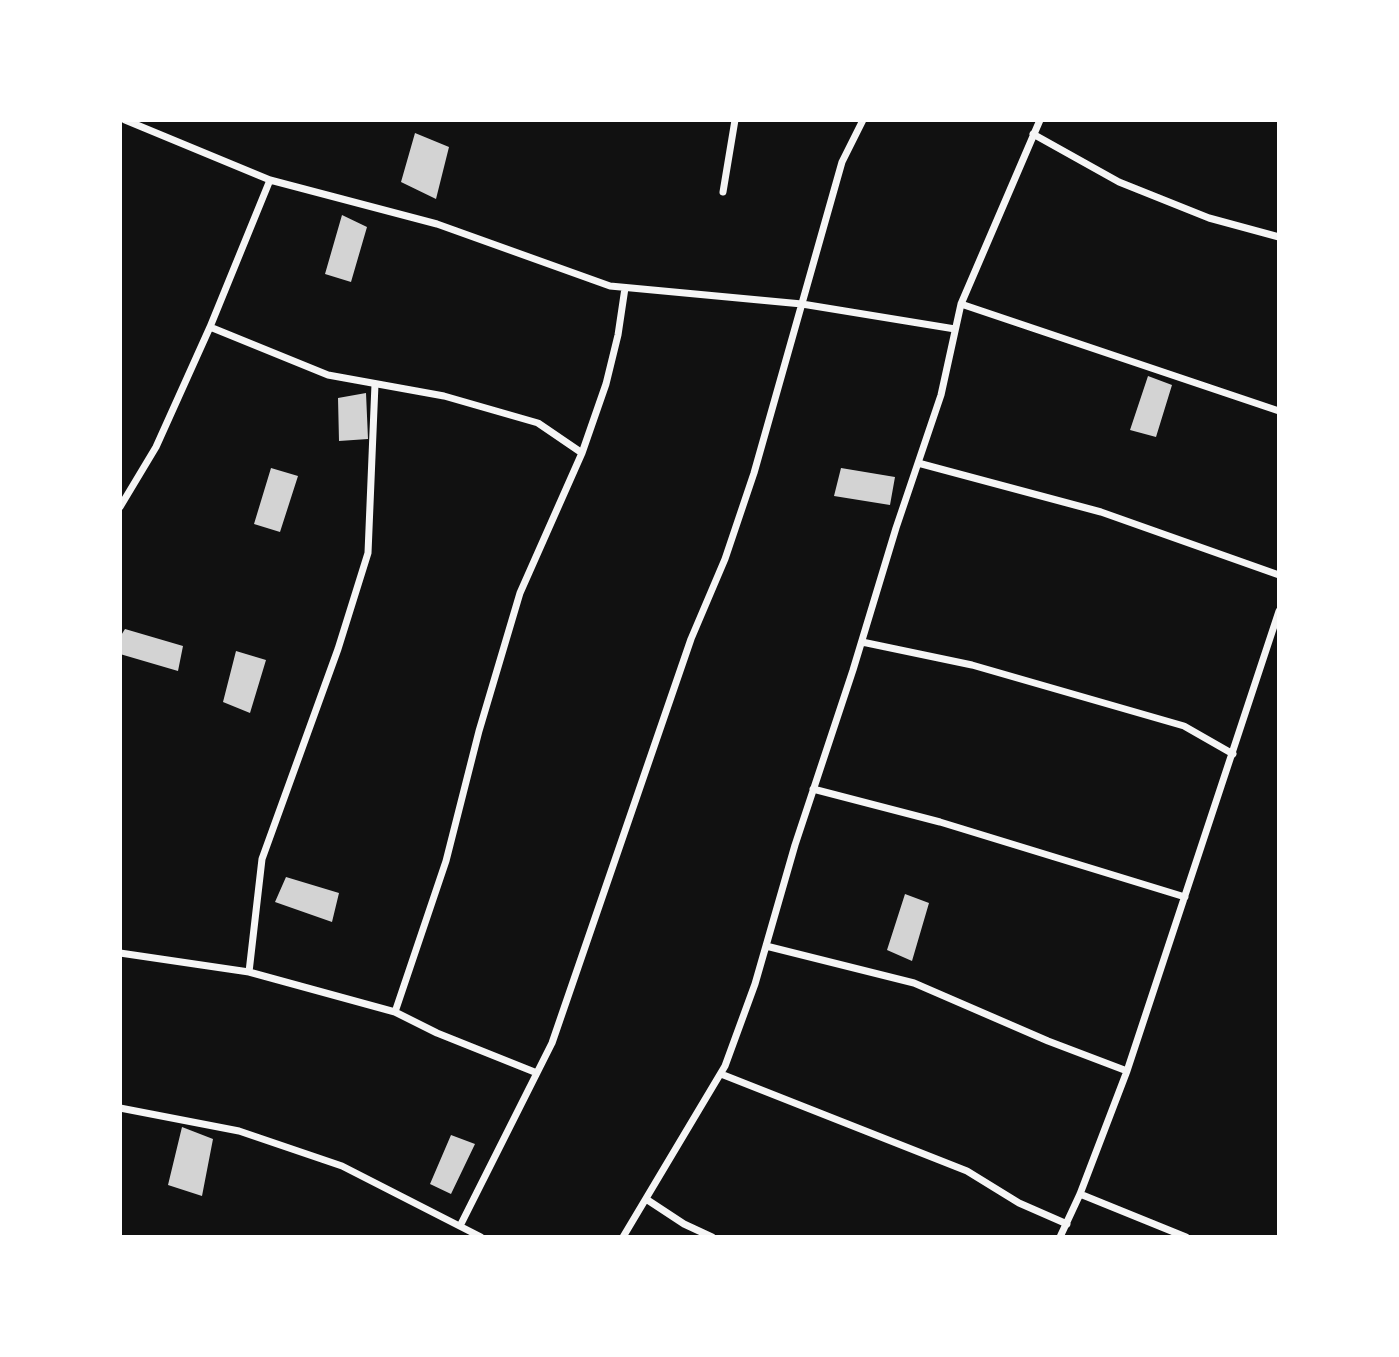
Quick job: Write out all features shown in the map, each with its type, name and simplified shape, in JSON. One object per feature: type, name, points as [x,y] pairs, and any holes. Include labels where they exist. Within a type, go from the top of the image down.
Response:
[{"type":"street","points":[[125,120],[270,180],[437,224],[610,286],[802,304],[955,329]]},
{"type":"street","points":[[723,192],[735,120]]},
{"type":"street","points":[[460,1226],[552,1043],[691,639],[725,559],[754,473],[842,162],[863,120]]},
{"type":"street","points":[[623,1237],[721,1074],[755,984],[813,789],[941,395],[961,304],[1040,120]]},
{"type":"street","points":[[1033,134],[1119,182],[1209,218],[1279,237]]},
{"type":"street","points":[[120,507],[156,447],[210,327],[270,180]]},
{"type":"street","points":[[395,1012],[446,861],[479,731],[520,593],[582,453],[606,384],[625,288]]},
{"type":"street","points":[[961,304],[1279,411]]},
{"type":"street","points":[[210,327],[328,375],[444,396],[538,423],[582,453]]},
{"type":"street","points":[[249,972],[262,859],[338,649],[368,553],[375,384]]},
{"type":"street","points":[[918,463],[1101,512],[1279,575]]},
{"type":"street","points":[[1060,1237],[1080,1194],[1127,1071],[1279,611]]},
{"type":"street","points":[[862,642],[972,665],[1171,722],[1184,726],[1233,754]]},
{"type":"street","points":[[813,789],[940,822],[1185,897]]},
{"type":"street","points":[[766,946],[914,983],[1048,1041],[1127,1071]]},
{"type":"street","points":[[120,953],[249,972],[395,1012],[437,1033],[537,1073]]},
{"type":"street","points":[[721,1074],[967,1171],[1019,1203],[1067,1224]]},
{"type":"street","points":[[120,1108],[239,1131],[342,1166],[481,1237]]},
{"type":"street","points":[[1080,1194],[1186,1237]]},
{"type":"street","points":[[646,1199],[684,1224],[712,1237]]},
{"type":"building","points":[[415,133],[449,147],[436,199],[401,182]]},
{"type":"building","points":[[342,215],[367,227],[351,282],[325,274]]},
{"type":"building","points":[[1148,376],[1172,385],[1156,437],[1130,430]]},
{"type":"building","points":[[366,393],[368,439],[339,441],[338,398]]},
{"type":"building","points":[[271,468],[298,476],[280,532],[254,524]]},
{"type":"building","points":[[841,468],[895,477],[890,505],[834,496]]},
{"type":"building","points":[[125,629],[183,646],[178,671],[120,654],[120,637]]},
{"type":"building","points":[[236,651],[266,660],[250,713],[223,702]]},
{"type":"building","points":[[286,877],[339,893],[332,922],[275,902]]},
{"type":"building","points":[[905,894],[929,903],[912,961],[887,950]]},
{"type":"building","points":[[182,1127],[213,1139],[202,1196],[168,1185]]},
{"type":"building","points":[[451,1135],[475,1144],[451,1194],[430,1184]]}]
